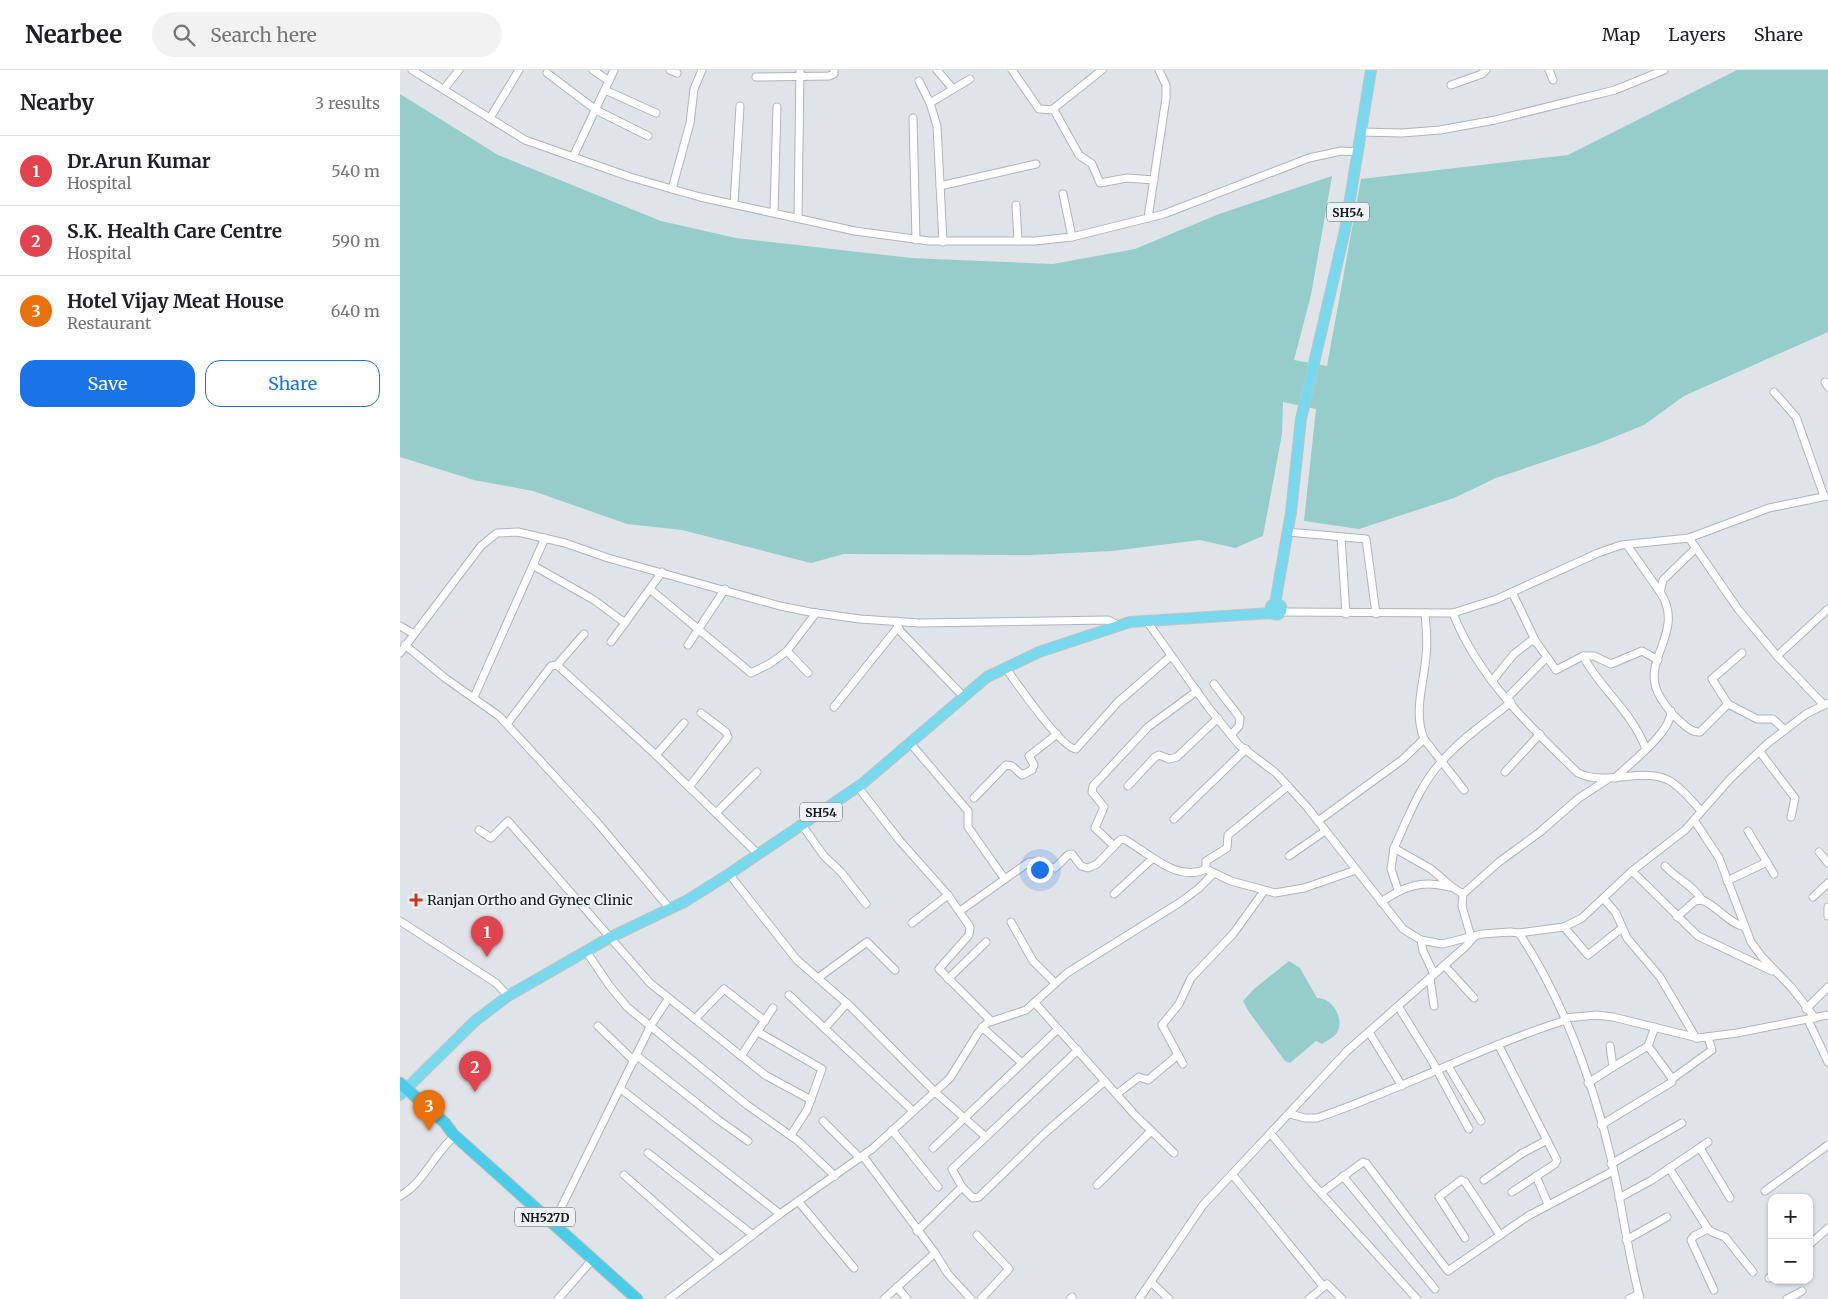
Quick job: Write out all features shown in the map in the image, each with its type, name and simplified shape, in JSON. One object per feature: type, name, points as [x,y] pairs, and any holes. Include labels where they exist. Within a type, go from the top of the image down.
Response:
[{"type":"highway","name":"NH527D","points":[[401,1091],[445,1123],[454,1135],[637,1299]]},
{"type":"main road","name":"SH54","points":[[401,1091],[475,1021],[508,996],[609,938],[670,909],[729,874],[858,787],[911,744],[987,677],[1005,667],[1039,652],[1118,625],[1146,620],[1276,610],[1288,532],[1301,419],[1315,352],[1345,230],[1371,70]]},
{"type":"street","points":[[412,70],[525,140],[573,157],[672,189],[855,231],[916,240],[943,242],[1018,241],[1072,236],[1148,218],[1211,198],[1309,158],[1340,151],[1359,152]]},
{"type":"street","points":[[444,89],[460,70]]},
{"type":"street","points":[[490,118],[519,70]]},
{"type":"street","points":[[594,70],[609,81]]},
{"type":"street","points":[[573,157],[614,70]]},
{"type":"street","points":[[672,189],[690,123],[694,89],[702,70]]},
{"type":"street","points":[[756,77],[800,73],[832,76],[834,70]]},
{"type":"street","points":[[937,70],[953,89]]},
{"type":"street","points":[[1012,70],[1039,108],[1052,109],[1102,70]]},
{"type":"street","points":[[1148,218],[1166,98],[1166,85],[1159,70]]},
{"type":"street","points":[[1451,85],[1482,74],[1486,70]]},
{"type":"street","points":[[1549,70],[1553,80]]},
{"type":"street","points":[[1362,132],[1402,133],[1440,130],[1495,120],[1615,90],[1664,70]]},
{"type":"street","points":[[546,73],[596,110],[648,136]]},
{"type":"street","points":[[798,218],[800,73]]},
{"type":"street","points":[[930,103],[970,79]]},
{"type":"street","points":[[919,81],[930,103],[937,126],[943,242]]},
{"type":"street","points":[[605,90],[656,113]]},
{"type":"street","points":[[734,204],[740,106]]},
{"type":"street","points":[[774,212],[777,107]]},
{"type":"street","points":[[1052,109],[1077,153],[1091,162],[1101,183],[1128,178],[1154,180]]},
{"type":"street","points":[[913,118],[916,240]]},
{"type":"street","points":[[940,186],[1036,164]]},
{"type":"street","points":[[1063,194],[1072,236]]},
{"type":"street","points":[[1016,205],[1018,241]]},
{"type":"street","points":[[1276,610],[1346,614],[1453,613],[1512,592],[1598,553],[1627,545],[1689,538],[1769,508],[1826,496],[1796,417],[1774,392]]},
{"type":"street","points":[[400,653],[490,537],[506,532],[545,538],[662,572],[816,613],[897,624],[1108,620],[1118,625]]},
{"type":"street","points":[[1288,532],[1366,539],[1376,614]]},
{"type":"street","points":[[1341,537],[1346,614]]},
{"type":"street","points":[[474,697],[545,538]]},
{"type":"street","points":[[1146,620],[1231,735],[1246,750],[1276,773],[1288,786],[1403,929],[1422,940],[1442,944],[1473,936],[1510,932],[1520,933],[1564,927],[1582,918],[1632,871],[1685,830],[1731,778],[1785,730],[1826,703],[1777,656],[1738,608],[1689,538]]},
{"type":"street","points":[[1627,545],[1666,600],[1668,628],[1665,643],[1658,660],[1655,684],[1671,711],[1679,721],[1698,733],[1728,704]]},
{"type":"street","points":[[1660,592],[1664,580],[1696,548]]},
{"type":"street","points":[[534,566],[594,600],[625,623]]},
{"type":"street","points":[[612,642],[651,590],[662,572]]},
{"type":"street","points":[[688,645],[724,589]]},
{"type":"street","points":[[651,590],[751,673],[771,663],[787,651],[816,613]]},
{"type":"street","points":[[1512,592],[1536,642],[1556,670],[1583,656],[1591,655],[1611,664],[1642,651],[1658,660]]},
{"type":"street","points":[[1777,656],[1828,608]]},
{"type":"street","points":[[1425,613],[1426,656],[1418,707],[1420,725],[1424,739],[1464,790]]},
{"type":"street","points":[[1453,613],[1467,641],[1492,681],[1578,773],[1586,777],[1611,779],[1661,778],[1670,782],[1702,811]]},
{"type":"street","points":[[897,624],[964,698]]},
{"type":"street","points":[[834,707],[897,624]]},
{"type":"street","points":[[400,626],[414,634]]},
{"type":"street","points":[[507,724],[551,666],[557,665],[584,634]]},
{"type":"street","points":[[1492,681],[1529,641],[1536,642]]},
{"type":"street","points":[[405,646],[507,724],[596,820],[670,909]]},
{"type":"street","points":[[787,651],[808,673]]},
{"type":"street","points":[[1742,653],[1712,679],[1728,704],[1757,719],[1774,719],[1785,730]]},
{"type":"street","points":[[1005,667],[1056,734],[1066,744],[1076,749],[1116,703],[1172,656]]},
{"type":"street","points":[[1583,656],[1590,669],[1637,728],[1646,749]]},
{"type":"street","points":[[1398,890],[1391,869],[1394,848],[1424,785],[1442,760],[1509,700],[1547,657]]},
{"type":"street","points":[[557,665],[656,755],[758,854]]},
{"type":"street","points":[[1214,684],[1240,718],[1239,726],[1231,735]]},
{"type":"street","points":[[1113,845],[1095,828],[1104,807],[1092,792],[1093,786],[1148,728],[1197,691]]},
{"type":"street","points":[[1473,936],[1462,906],[1463,894],[1499,862],[1540,832],[1573,803],[1611,779],[1646,749],[1663,731],[1671,717],[1671,711]]},
{"type":"street","points":[[689,787],[728,737],[726,732],[701,713]]},
{"type":"street","points":[[1128,786],[1154,757],[1159,756],[1172,759],[1176,757],[1218,718]]},
{"type":"street","points":[[656,755],[684,723]]},
{"type":"street","points":[[974,798],[1006,764],[1012,766],[1022,775],[1032,770],[1034,765],[1029,756],[1056,734]]},
{"type":"street","points":[[1505,772],[1540,734]]},
{"type":"street","points":[[1318,821],[1402,760],[1424,739]]},
{"type":"street","points":[[911,744],[968,811],[968,827],[1004,878]]},
{"type":"street","points":[[1174,819],[1246,750]]},
{"type":"street","points":[[1760,752],[1795,798],[1791,817]]},
{"type":"street","points":[[716,813],[757,772]]},
{"type":"street","points":[[1206,869],[1206,861],[1228,848],[1228,835],[1288,786]]},
{"type":"street","points":[[858,787],[900,841],[960,911],[971,932],[939,967],[939,971],[991,1021]]},
{"type":"street","points":[[1694,820],[1719,858],[1744,927],[1756,949],[1775,972],[1792,988],[1806,1009],[1828,1062]]},
{"type":"street","points":[[480,830],[491,838],[508,822],[636,970],[741,1056],[777,1082],[811,1100]]},
{"type":"street","points":[[802,825],[824,856],[841,872],[866,904]]},
{"type":"street","points":[[1289,856],[1325,830]]},
{"type":"street","points":[[1748,831],[1774,874]]},
{"type":"street","points":[[960,911],[1029,862],[1055,868],[1068,855],[1072,854],[1081,866],[1092,867],[1113,845],[1124,840],[1153,858],[1186,873],[1193,874],[1206,869]]},
{"type":"street","points":[[1394,848],[1431,869],[1463,894]]},
{"type":"street","points":[[1819,852],[1828,863]]},
{"type":"street","points":[[1114,894],[1153,858]]},
{"type":"street","points":[[1727,881],[1767,862]]},
{"type":"street","points":[[1665,866],[1676,878],[1693,888],[1702,900],[1714,907],[1729,922],[1744,927]]},
{"type":"street","points":[[1206,869],[1213,874],[1264,892],[1275,893],[1304,888],[1356,870]]},
{"type":"street","points":[[1632,871],[1691,931],[1710,944],[1775,972]]},
{"type":"street","points":[[729,874],[797,960],[846,1003],[935,1092],[986,1137]]},
{"type":"street","points":[[669,1299],[780,1214],[861,1157],[935,1092],[956,1070],[982,1027],[991,1021],[1018,1014],[1035,1003],[1055,983],[1083,963],[1179,903],[1198,889],[1213,874]]},
{"type":"street","points":[[1381,902],[1398,890],[1428,882],[1452,887]]},
{"type":"street","points":[[1813,897],[1828,883]]},
{"type":"street","points":[[1184,1064],[1162,1024],[1179,1004],[1191,978],[1233,934],[1264,892]]},
{"type":"street","points":[[912,923],[948,895]]},
{"type":"street","points":[[1604,899],[1616,913],[1628,938],[1660,978],[1696,1038]]},
{"type":"street","points":[[1678,917],[1695,901],[1702,900]]},
{"type":"street","points":[[1828,907],[1828,916]]},
{"type":"street","points":[[400,920],[488,978],[508,996]]},
{"type":"street","points":[[1011,922],[1033,961],[1055,983]]},
{"type":"street","points":[[1564,927],[1588,955],[1622,928]]},
{"type":"street","points":[[1520,933],[1537,960],[1566,1019],[1601,1125],[1640,1296],[1629,1299]]},
{"type":"street","points":[[1139,1299],[1203,1205],[1347,1051],[1432,976],[1473,936]]},
{"type":"street","points":[[1422,940],[1423,951],[1432,976],[1434,1006]]},
{"type":"street","points":[[818,978],[867,942],[895,970]]},
{"type":"street","points":[[948,979],[986,942]]},
{"type":"street","points":[[586,951],[617,995],[747,1105],[791,1135],[834,1176]]},
{"type":"street","points":[[1444,965],[1474,998]]},
{"type":"street","points":[[1806,1009],[1828,987]]},
{"type":"street","points":[[694,1019],[724,989],[765,1021]]},
{"type":"street","points":[[790,995],[913,1111]]},
{"type":"street","points":[[553,1224],[651,1025],[668,998]]},
{"type":"street","points":[[825,1028],[846,1003]]},
{"type":"street","points":[[1035,1003],[1151,1131],[1174,1153]]},
{"type":"street","points":[[1398,1006],[1437,1071],[1468,1129]]},
{"type":"street","points":[[741,1056],[773,1008]]},
{"type":"street","points":[[1290,1114],[1305,1118],[1318,1118],[1566,1019],[1597,1015],[1613,1017],[1696,1038],[1828,1015]]},
{"type":"street","points":[[598,1026],[635,1058],[748,1140]]},
{"type":"street","points":[[982,1027],[1022,1063]]},
{"type":"street","points":[[1588,1083],[1648,1046],[1655,1027]]},
{"type":"street","points":[[933,1148],[1058,1029]]},
{"type":"street","points":[[758,1032],[821,1068],[822,1074],[811,1100],[791,1135]]},
{"type":"street","points":[[1369,1032],[1402,1086]]},
{"type":"street","points":[[1601,1125],[1669,1085],[1672,1079],[1712,1050],[1708,1037]]},
{"type":"street","points":[[1499,1046],[1557,1162],[1512,1192]]},
{"type":"street","points":[[1610,1046],[1613,1067]]},
{"type":"street","points":[[1648,1046],[1672,1079]]},
{"type":"street","points":[[1078,1050],[952,1170],[962,1187],[973,1198],[979,1197],[1046,1132],[1106,1081]]},
{"type":"street","points":[[1117,1094],[1138,1077],[1148,1080],[1178,1055]]},
{"type":"street","points":[[1448,1066],[1481,1121]]},
{"type":"street","points":[[621,1089],[780,1214]]},
{"type":"street","points":[[823,1121],[861,1157],[935,1253],[948,1274],[971,1299]]},
{"type":"street","points":[[1321,1193],[1363,1162],[1366,1163],[1448,1271],[1548,1204],[1682,1123]]},
{"type":"street","points":[[892,1130],[938,1187]]},
{"type":"street","points":[[1097,1185],[1151,1131]]},
{"type":"street","points":[[1271,1134],[1321,1193],[1417,1299]]},
{"type":"street","points":[[400,1196],[426,1172],[443,1146],[454,1135]]},
{"type":"street","points":[[1484,1180],[1521,1154],[1547,1140]]},
{"type":"street","points":[[1619,1198],[1708,1142]]},
{"type":"street","points":[[1765,1191],[1828,1146]]},
{"type":"street","points":[[1700,1148],[1730,1198]]},
{"type":"street","points":[[648,1153],[753,1235]]},
{"type":"street","points":[[1669,1168],[1708,1228],[1712,1232],[1725,1236],[1753,1272]]},
{"type":"street","points":[[1232,1174],[1323,1286]]},
{"type":"street","points":[[624,1175],[720,1260]]},
{"type":"street","points":[[1343,1176],[1435,1289]]},
{"type":"street","points":[[1536,1176],[1548,1204]]},
{"type":"street","points":[[1464,1238],[1439,1197],[1461,1180],[1465,1182],[1500,1235]]},
{"type":"street","points":[[917,1231],[962,1187]]},
{"type":"street","points":[[798,1201],[854,1268]]},
{"type":"street","points":[[1626,1240],[1667,1217]]},
{"type":"street","points":[[1708,1228],[1694,1236],[1691,1240],[1714,1290]]},
{"type":"street","points":[[1813,1241],[1828,1228]]},
{"type":"street","points":[[977,1235],[1009,1269],[981,1299]]},
{"type":"street","points":[[884,1299],[935,1253]]},
{"type":"street","points":[[558,1299],[594,1259]]},
{"type":"street","points":[[1151,1282],[1169,1299]]},
{"type":"street","points":[[1309,1299],[1323,1286],[1329,1285],[1342,1299]]},
{"type":"street","points":[[897,1287],[907,1299]]},
{"type":"street","points":[[1787,1299],[1802,1291]]},
{"type":"shaded area","points":[[1737,70],[1828,70],[1828,332],[1684,396],[1644,425],[1597,444],[1496,478],[1454,498],[1359,529],[1304,521],[1316,409],[1283,402],[1282,434],[1263,536],[1235,548],[1200,540],[1112,551],[1031,555],[844,554],[811,563],[682,530],[627,524],[533,491],[474,480],[400,457],[400,94],[498,155],[661,221],[736,238],[911,258],[1053,264],[1135,249],[1219,214],[1332,176],[1311,295],[1294,360],[1327,366],[1361,179],[1568,155]]},
{"type":"shaded area","points":[[1289,961],[1300,968],[1317,998],[1328,1001],[1339,1017],[1339,1029],[1333,1037],[1322,1044],[1316,1041],[1290,1063],[1285,1061],[1243,1001],[1254,989]]},
{"type":"place","name":"Ranjan Ortho and Gynec Clinic","points":[[416,900]]},
{"type":"place","name":"Dr.Arun Kumar","points":[[487,957]]},
{"type":"place","name":"S.K. Health Care Centre","points":[[475,1092]]},
{"type":"place","name":"Hotel Vijay Meat House","points":[[429,1131]]}]
